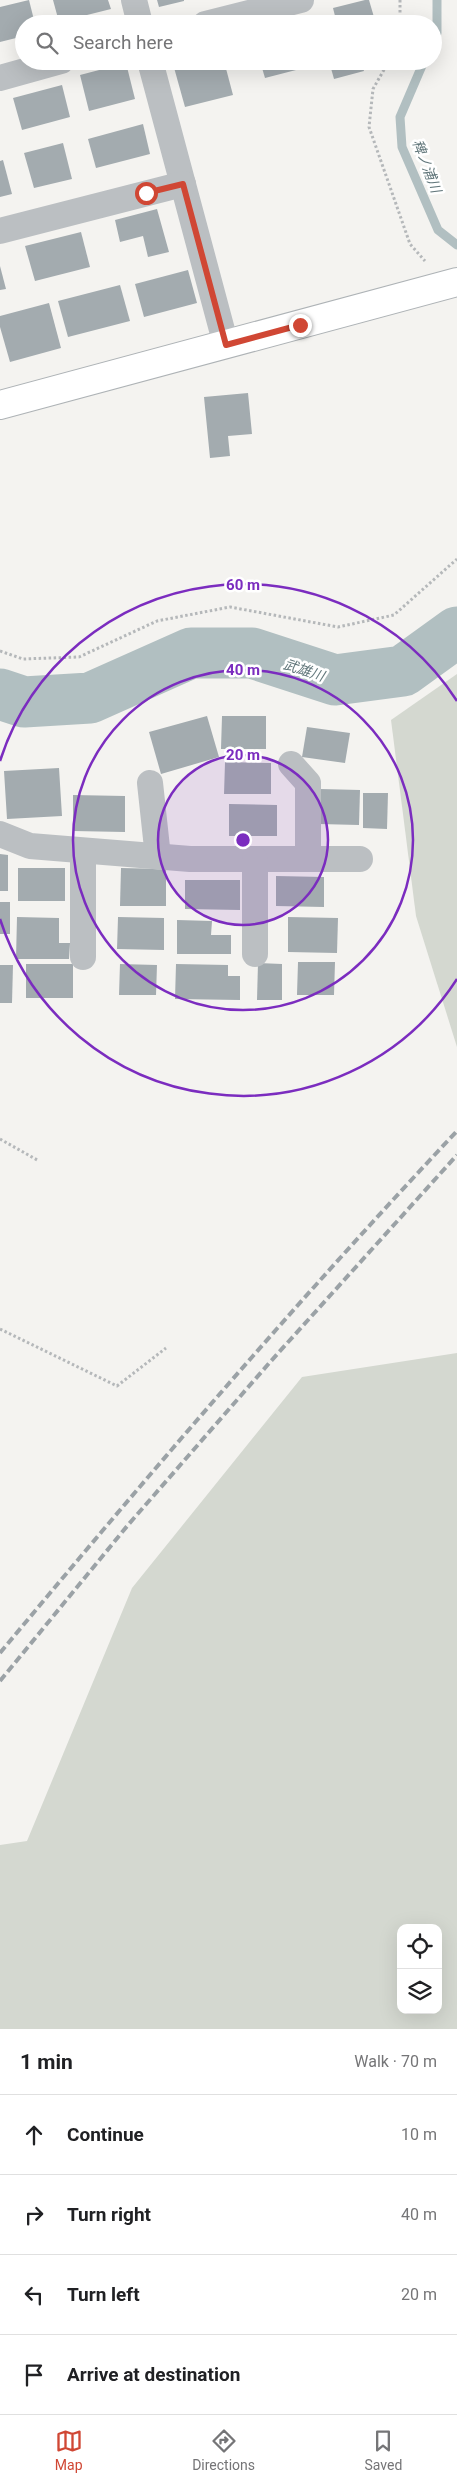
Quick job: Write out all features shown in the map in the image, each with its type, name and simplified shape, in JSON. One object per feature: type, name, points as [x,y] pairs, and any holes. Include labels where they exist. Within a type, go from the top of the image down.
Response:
[{"type":"street","points":[[134,0],[138,15]]},
{"type":"street","points":[[242,15],[301,0]]},
{"type":"street","points":[[0,78],[29,70]]},
{"type":"street","points":[[152,70],[226,345]]},
{"type":"street","points":[[0,231],[183,184]]},
{"type":"street","points":[[0,405],[452,284]]},
{"type":"street","points":[[291,764],[308,783],[308,859]]},
{"type":"street","points":[[150,784],[158,857]]},
{"type":"street","points":[[0,834],[30,846],[158,857],[360,859]]},
{"type":"street","points":[[82,958],[83,850]]},
{"type":"street","points":[[255,859],[255,954]]},
{"type":"path","points":[[400,0],[400,15]]},
{"type":"path","points":[[384,70],[373,90],[369,126],[410,244],[452,284]]},
{"type":"path","points":[[0,651],[23,659],[79,657],[157,621],[230,607],[338,627],[394,615],[457,558]]},
{"type":"path","points":[[0,1139],[38,1162]]},
{"type":"path","points":[[0,1329],[117,1386],[166,1348]]},
{"type":"shaded area","points":[[457,674],[457,1047],[416,916],[391,720]]},
{"type":"shaded area","points":[[457,1353],[457,2029],[0,2029],[0,1845],[27,1841],[132,1588],[302,1377]]},
{"type":"building","points":[[29,0],[33,15],[15,15],[15,38],[0,42],[0,7]]},
{"type":"building","points":[[53,0],[108,0],[111,9],[87,15],[57,15]]},
{"type":"building","points":[[157,0],[184,0],[184,1],[159,7]]},
{"type":"building","points":[[369,0],[373,15],[335,15],[333,8]]},
{"type":"building","points":[[99,70],[128,70],[135,99],[89,111],[80,75]]},
{"type":"building","points":[[175,70],[226,70],[233,95],[185,107]]},
{"type":"building","points":[[263,70],[296,70],[265,78]]},
{"type":"building","points":[[332,70],[364,71],[334,79]]},
{"type":"building","points":[[62,85],[70,117],[22,130],[13,98]]},
{"type":"building","points":[[143,124],[150,154],[96,168],[88,139]]},
{"type":"building","points":[[63,143],[72,179],[34,188],[24,153]]},
{"type":"building","points":[[3,160],[12,194],[0,197],[0,161]]},
{"type":"building","points":[[157,209],[169,252],[148,257],[143,236],[120,242],[115,220]]},
{"type":"building","points":[[81,232],[90,267],[35,281],[25,246]]},
{"type":"building","points":[[0,266],[6,289],[0,290]]},
{"type":"building","points":[[188,270],[197,303],[144,317],[135,284]]},
{"type":"building","points":[[120,285],[130,321],[68,337],[58,301]]},
{"type":"building","points":[[49,303],[61,348],[10,362],[0,327],[0,316]]},
{"type":"building","points":[[248,393],[252,434],[228,436],[230,456],[210,458],[204,397]]},
{"type":"building","points":[[207,716],[219,757],[161,774],[149,732]]},
{"type":"building","points":[[222,716],[266,716],[266,749],[221,749]]},
{"type":"building","points":[[307,727],[350,733],[345,763],[302,757]]},
{"type":"building","points":[[225,762],[271,763],[271,794],[224,794]]},
{"type":"building","points":[[59,768],[62,816],[7,819],[4,771]]},
{"type":"building","points":[[320,789],[360,790],[359,825],[319,824]]},
{"type":"building","points":[[363,793],[388,793],[387,829],[363,828]]},
{"type":"building","points":[[73,795],[125,796],[125,832],[73,831]]},
{"type":"building","points":[[229,804],[277,805],[277,836],[229,836]]},
{"type":"building","points":[[0,854],[8,855],[8,891],[0,891]]},
{"type":"building","points":[[18,868],[65,868],[65,901],[18,901]]},
{"type":"building","points":[[121,868],[166,869],[166,906],[120,906]]},
{"type":"building","points":[[276,876],[324,877],[324,907],[276,906]]},
{"type":"building","points":[[185,880],[240,880],[240,910],[185,909]]},
{"type":"building","points":[[0,902],[10,902],[10,934],[0,934]]},
{"type":"building","points":[[17,917],[59,918],[59,943],[70,943],[69,959],[16,959]]},
{"type":"building","points":[[118,917],[164,918],[164,950],[117,949]]},
{"type":"building","points":[[288,917],[338,918],[337,953],[288,952]]},
{"type":"building","points":[[177,920],[212,921],[211,935],[231,935],[231,954],[177,954]]},
{"type":"building","points":[[298,962],[335,962],[334,995],[297,995]]},
{"type":"building","points":[[258,963],[282,964],[282,1000],[257,1000]]},
{"type":"building","points":[[26,964],[73,964],[73,998],[26,998]]},
{"type":"building","points":[[120,964],[157,965],[156,995],[119,995]]},
{"type":"building","points":[[176,964],[228,965],[228,976],[240,976],[240,1000],[175,999]]},
{"type":"building","points":[[0,965],[13,965],[12,1003],[0,1003]]},
{"type":"waterway","name":"稗ノ浦川","points":[[437,0],[437,15]]},
{"type":"waterway","name":"稗ノ浦川","points":[[420,70],[400,117],[402,147],[438,230],[457,245]]},
{"type":"waterway","name":"武雄川","points":[[0,694],[24,702],[90,698],[191,653],[252,653],[335,680],[403,671],[457,632]]},
{"type":"railway","points":[[0,1653],[224,1389],[339,1259],[457,1131]]},
{"type":"railway","points":[[0,1681],[128,1525],[271,1361],[457,1155]]},
{"type":"route","points":[[146,193],[183,184],[226,345],[300,325]]}]
